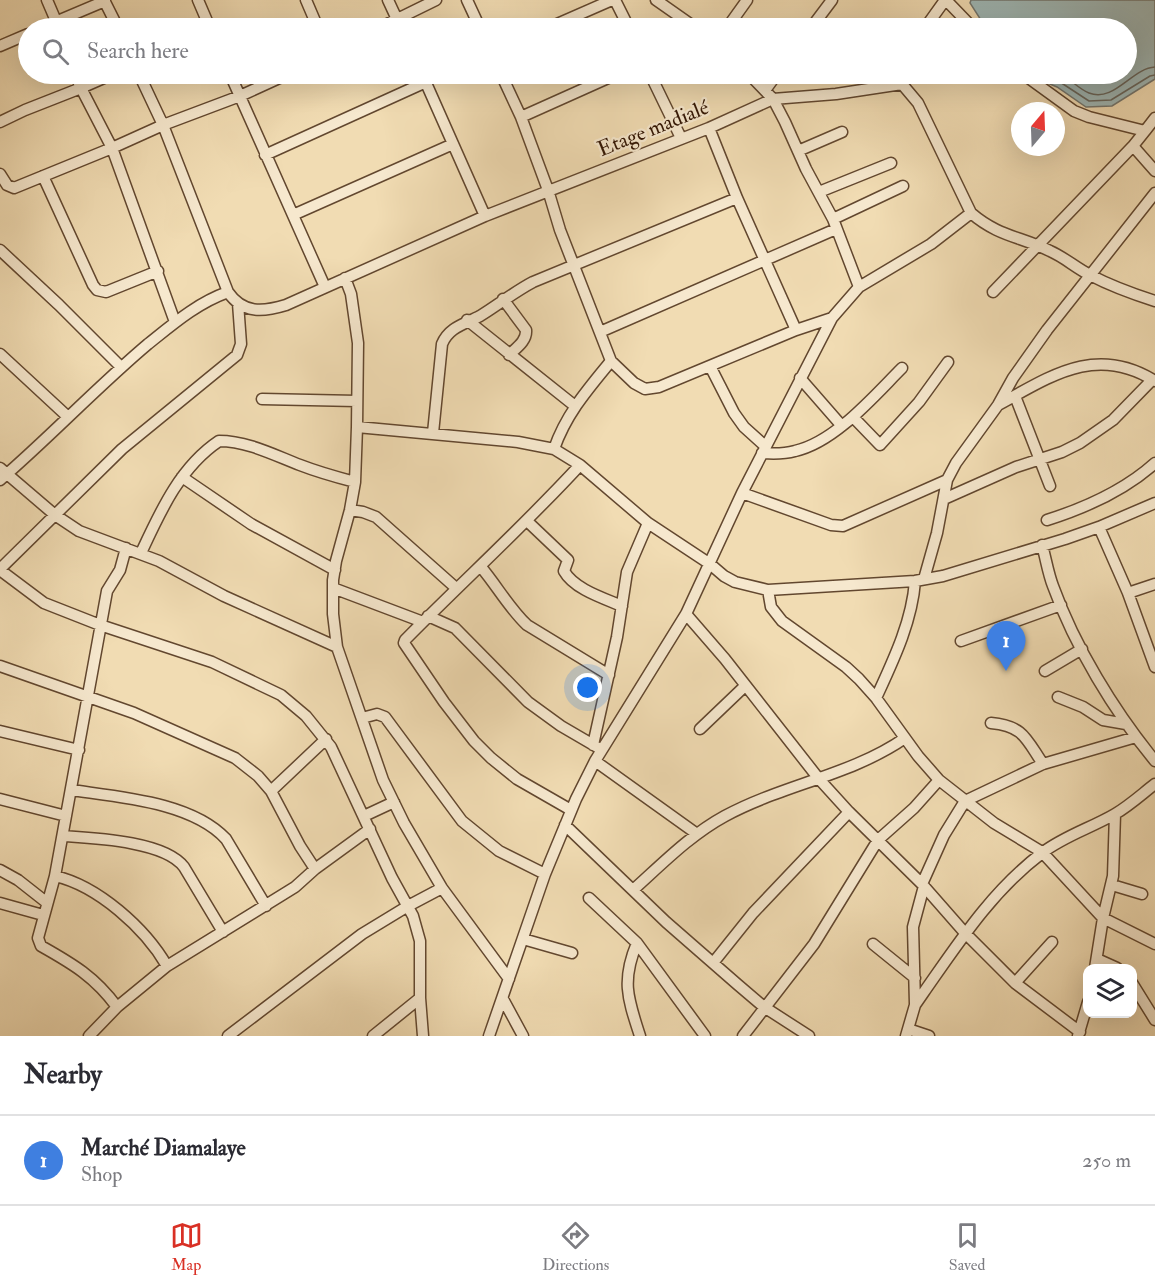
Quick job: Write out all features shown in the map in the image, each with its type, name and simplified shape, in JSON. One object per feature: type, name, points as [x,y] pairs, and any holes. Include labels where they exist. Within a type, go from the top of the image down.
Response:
[{"type":"street","points":[[47,0],[55,18]]},
{"type":"street","points":[[198,0],[206,18]]},
{"type":"street","points":[[306,0],[314,18]]},
{"type":"street","points":[[388,0],[396,18]]},
{"type":"street","points":[[408,18],[436,0]]},
{"type":"street","points":[[467,0],[475,18]]},
{"type":"street","points":[[571,18],[613,0],[623,18]]},
{"type":"street","points":[[734,18],[747,0]]},
{"type":"street","points":[[818,18],[832,0]]},
{"type":"street","points":[[932,18],[946,0],[963,18]]},
{"type":"street","points":[[72,18],[105,1],[113,18]]},
{"type":"street","points":[[659,1],[682,18]]},
{"type":"street","points":[[0,46],[18,38]]},
{"type":"street","points":[[79,84],[112,148],[175,322]]},
{"type":"street","points":[[0,122],[90,84]]},
{"type":"street","points":[[144,84],[163,125],[228,292],[238,303],[241,344],[237,355],[122,449],[0,570],[44,603],[100,625],[212,662],[257,682],[294,705],[326,739],[392,878],[408,906],[420,941],[423,1036]]},
{"type":"street","points":[[235,84],[325,287]]},
{"type":"street","points":[[0,175],[7,185],[14,188],[266,84]]},
{"type":"street","points":[[265,154],[411,84]]},
{"type":"street","points":[[427,84],[485,216]]},
{"type":"street","points":[[506,84],[521,117],[573,266],[611,361],[624,376],[645,389],[659,387],[796,330],[832,318]]},
{"type":"street","points":[[521,117],[595,84]]},
{"type":"street","points":[[655,84],[681,138]]},
{"type":"street","points":[[760,84],[773,99],[819,192],[860,287]]},
{"type":"street","points":[[765,89],[769,84]]},
{"type":"street","name":"Etage madialé","points":[[238,303],[251,310],[270,310],[485,216],[709,128],[773,99],[836,94],[881,84]]},
{"type":"street","points":[[907,84],[971,213],[986,225],[1050,250],[1089,274],[1126,291],[1153,296]]},
{"type":"street","points":[[1037,84],[1074,111],[1145,131]]},
{"type":"street","points":[[993,292],[1133,146],[1155,118]]},
{"type":"street","points":[[709,128],[737,198],[796,330]]},
{"type":"street","points":[[798,151],[842,132]]},
{"type":"street","points":[[293,215],[453,144]]},
{"type":"street","points":[[1133,146],[1155,171]]},
{"type":"street","points":[[819,192],[891,163]]},
{"type":"street","points":[[43,176],[97,290],[106,292],[158,271]]},
{"type":"street","points":[[600,332],[765,260],[903,186]]},
{"type":"street","points":[[876,698],[900,644],[919,580],[932,555],[947,480],[964,450],[998,405],[1024,362],[1089,274],[1155,193]]},
{"type":"street","points":[[432,433],[442,344],[450,332],[533,282],[737,198]]},
{"type":"street","points":[[597,747],[686,614],[742,493],[832,318],[860,287],[931,244],[971,213]]},
{"type":"street","points":[[0,250],[59,304],[121,367]]},
{"type":"street","points":[[345,278],[351,294],[358,343],[357,427],[350,510],[334,570],[337,647],[383,780],[394,802],[442,888],[509,979]]},
{"type":"street","points":[[228,292],[202,304],[175,322],[121,367],[2,474],[79,531],[141,553],[180,571],[224,596],[337,647]]},
{"type":"street","points":[[503,299],[527,334],[509,355]]},
{"type":"street","points":[[467,320],[575,406]]},
{"type":"street","points":[[0,354],[67,416]]},
{"type":"street","points":[[555,450],[560,434],[575,406],[611,361]]},
{"type":"street","points":[[853,417],[880,445],[919,402],[948,362]]},
{"type":"street","points":[[944,499],[1016,467],[1071,449],[1097,433],[1131,404],[1154,380],[1116,365],[1102,363],[1086,365],[1071,368],[998,405]]},
{"type":"street","points":[[710,366],[734,413],[744,427],[764,450],[783,454],[808,447],[826,437],[853,417],[902,368]]},
{"type":"street","points":[[800,378],[841,425]]},
{"type":"street","points":[[1015,396],[1050,486]]},
{"type":"street","points":[[262,399],[357,400]]},
{"type":"street","points":[[357,427],[518,442],[555,450],[580,465],[648,523],[710,564],[724,576],[735,582],[768,590],[919,580],[962,570],[1100,527],[1155,503]]},
{"type":"street","points":[[141,553],[156,520],[182,477],[197,459],[214,444],[222,441],[269,452],[302,466],[354,482]]},
{"type":"street","points":[[1047,520],[1103,496],[1135,478],[1155,463]]},
{"type":"street","points":[[571,810],[539,793],[504,769],[483,750],[405,647],[405,640],[527,521],[580,465]]},
{"type":"street","points":[[182,477],[251,524],[334,570]]},
{"type":"street","points":[[742,493],[831,525],[843,526],[947,480]]},
{"type":"street","points":[[350,510],[376,517],[456,588]]},
{"type":"street","points":[[527,521],[568,560],[564,571],[568,576],[599,596],[622,606]]},
{"type":"street","points":[[489,1036],[545,874],[571,810],[595,761],[627,572],[648,523]]},
{"type":"street","points":[[1100,527],[1151,649],[1155,667]]},
{"type":"street","points":[[1042,545],[1060,605],[1082,649],[1126,724],[1155,761]]},
{"type":"street","points":[[117,1007],[87,973],[39,944],[38,938],[63,836],[107,591],[120,570],[126,548]]},
{"type":"street","points":[[481,567],[527,625],[609,675]]},
{"type":"street","points":[[1128,593],[1155,584]]},
{"type":"street","points":[[333,588],[455,628],[528,702],[561,726],[597,747]]},
{"type":"street","points":[[768,590],[771,607],[782,621],[846,667],[876,698],[939,780],[994,823],[1042,852],[1103,918],[1155,944]]},
{"type":"street","points":[[961,641],[1060,605]]},
{"type":"street","points":[[686,614],[819,779],[923,885],[965,933],[1015,983],[1079,1034],[1084,1018]]},
{"type":"street","points":[[1045,671],[1082,649]]},
{"type":"street","points":[[0,666],[134,712],[220,750],[258,776],[272,791],[300,846],[315,869]]},
{"type":"street","points":[[700,729],[745,686]]},
{"type":"street","points":[[1058,697],[1083,707],[1103,720],[1126,724]]},
{"type":"street","points":[[362,718],[378,714],[385,717],[462,821],[499,851],[545,874]]},
{"type":"street","points":[[991,723],[1007,724],[1019,729],[1044,764]]},
{"type":"street","points":[[0,731],[78,750]]},
{"type":"street","points":[[929,1036],[907,1033],[915,1005],[913,927],[923,885],[944,835],[965,801],[1044,764],[1136,737]]},
{"type":"street","points":[[633,890],[697,834],[727,815],[796,785],[819,779],[905,738]]},
{"type":"street","points":[[272,791],[326,739]]},
{"type":"street","points":[[595,761],[697,834]]},
{"type":"street","points":[[743,1036],[814,944],[878,840],[914,808],[939,780]]},
{"type":"street","points":[[915,1005],[991,899],[1042,852],[1115,814],[1155,784]]},
{"type":"street","points":[[71,790],[160,805],[207,823],[226,839],[266,906]]},
{"type":"street","points":[[0,799],[66,816]]},
{"type":"street","points":[[364,816],[394,802]]},
{"type":"street","points":[[713,963],[753,913],[849,812]]},
{"type":"street","points":[[1111,964],[1096,964],[1103,918],[1112,885],[1115,814]]},
{"type":"street","points":[[565,825],[713,963],[764,1007],[809,1036]]},
{"type":"street","points":[[89,1036],[117,1007],[167,966],[295,887],[315,869],[370,829]]},
{"type":"street","points":[[63,836],[115,840],[153,849],[176,858],[184,867],[223,932]]},
{"type":"street","points":[[0,870],[18,880],[46,903]]},
{"type":"street","points":[[55,876],[74,880],[86,886],[119,912],[150,942],[167,966]]},
{"type":"street","points":[[1112,885],[1142,894]]},
{"type":"street","points":[[228,1036],[362,934],[442,888]]},
{"type":"street","points":[[590,898],[637,943],[705,1036]]},
{"type":"street","points":[[0,903],[43,915]]},
{"type":"street","points":[[523,939],[572,953]]},
{"type":"street","points":[[1015,983],[1052,942]]},
{"type":"street","points":[[637,943],[630,959],[626,987],[640,1036]]},
{"type":"street","points":[[873,944],[915,978]]},
{"type":"street","points":[[1137,991],[1155,1020]]},
{"type":"street","points":[[373,1036],[420,998]]},
{"type":"street","points":[[503,999],[523,1036]]},
{"type":"water","points":[[971,0],[1155,0],[1155,79],[1112,106],[1086,107],[1050,84],[1137,84],[1137,18],[980,18],[970,3]]},
{"type":"place","name":"Marché Diamalaye","points":[[1006,671]]}]
